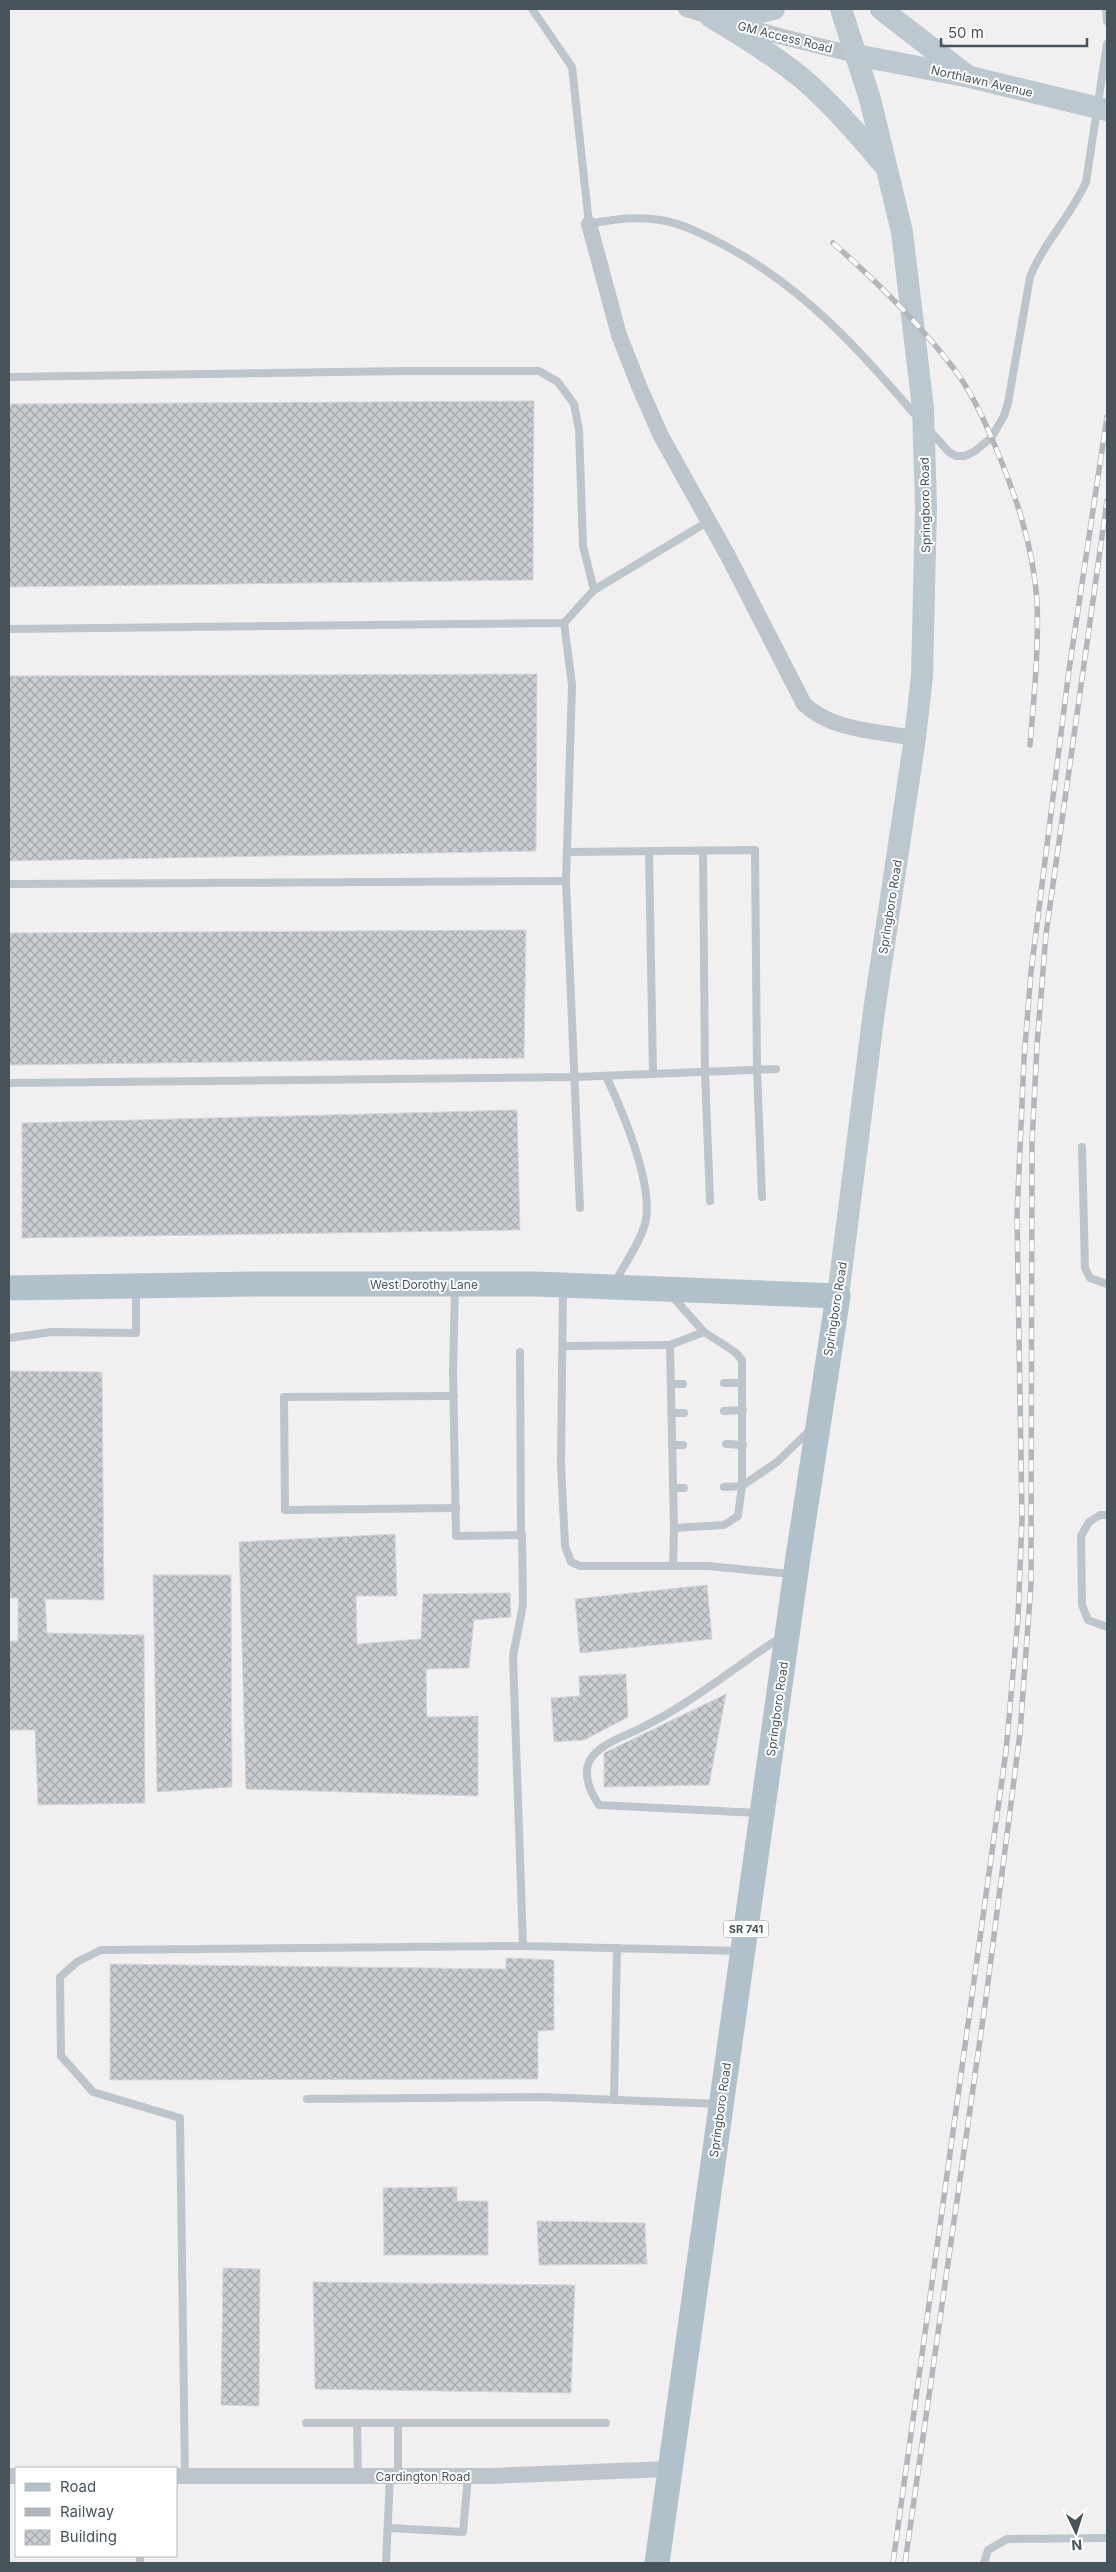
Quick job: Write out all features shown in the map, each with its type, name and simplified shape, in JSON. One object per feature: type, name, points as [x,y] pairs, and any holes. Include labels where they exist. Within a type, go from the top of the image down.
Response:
[{"type":"main road","points":[[711,17],[752,14],[774,9]]},
{"type":"main road","name":"SR 741","points":[[841,9],[856,55]]},
{"type":"main road","points":[[881,9],[970,77]]},
{"type":"main road","points":[[711,17],[749,40],[802,79],[846,120],[888,170]]},
{"type":"main road","name":"Northlawn Avenue","points":[[856,55],[970,77],[1107,110]]},
{"type":"main road","name":"Springboro Road","points":[[657,2563],[720,2104],[818,1421],[838,1296],[874,1011],[915,738],[922,668],[926,532],[923,408],[902,232],[888,170],[856,55]]},
{"type":"main road","name":"West Dorothy Lane","points":[[9,1288],[455,1284],[563,1285],[838,1296]]},
{"type":"street","name":"GM Access Road","points":[[686,9],[856,55]]},
{"type":"street","points":[[589,224],[620,335],[638,386],[661,436],[709,521],[804,704],[814,714],[832,723],[915,738]]},
{"type":"street","name":"Cardington Road","points":[[180,2476],[468,2476],[669,2469]]},
{"type":"lane","points":[[532,9],[572,67],[589,224],[636,218],[660,220],[710,238],[745,256],[782,281],[817,309],[850,340],[949,452],[956,456],[965,456],[991,438],[1004,416],[1030,277],[1038,258],[1077,202],[1086,182],[1091,162],[1107,44]]},
{"type":"lane","points":[[1106,9],[1107,20]]},
{"type":"lane","points":[[9,377],[405,371],[539,372],[558,382],[574,404],[579,430],[584,546],[594,590]]},
{"type":"lane","points":[[9,629],[564,623],[594,590],[709,521]]},
{"type":"lane","points":[[564,623],[572,685],[566,881],[580,1208]]},
{"type":"lane","points":[[703,850],[705,1072],[710,1200]]},
{"type":"lane","points":[[567,852],[755,850],[757,1070],[762,1197]]},
{"type":"lane","points":[[649,851],[653,1074]]},
{"type":"lane","points":[[9,884],[566,881]]},
{"type":"lane","points":[[9,1083],[574,1077],[776,1069]]},
{"type":"lane","points":[[606,1076],[626,1120],[646,1196],[645,1226],[613,1286]]},
{"type":"lane","points":[[1082,1147],[1085,1268],[1090,1278],[1107,1284]]},
{"type":"lane","points":[[455,1284],[456,1536],[521,1535]]},
{"type":"lane","points":[[563,1285],[564,1346],[561,1464],[565,1546],[571,1562],[580,1566],[708,1566],[796,1574]]},
{"type":"lane","points":[[9,1338],[51,1332],[136,1333],[136,1286]]},
{"type":"lane","points":[[666,1288],[704,1332],[742,1360],[742,1486],[738,1516],[724,1525],[674,1528]]},
{"type":"lane","points":[[564,1346],[670,1345],[704,1332]]},
{"type":"lane","points":[[670,1345],[674,1528],[673,1566]]},
{"type":"lane","points":[[520,1352],[523,1605],[512,1656],[523,1946]]},
{"type":"lane","points":[[724,1383],[742,1383]]},
{"type":"lane","points":[[671,1384],[683,1384]]},
{"type":"lane","points":[[454,1396],[284,1397],[285,1510],[456,1508]]},
{"type":"lane","points":[[724,1411],[742,1410]]},
{"type":"lane","points":[[672,1413],[684,1412]]},
{"type":"lane","points":[[724,1487],[742,1486],[777,1462],[818,1421]]},
{"type":"lane","points":[[726,1444],[743,1444]]},
{"type":"lane","points":[[672,1445],[683,1445]]},
{"type":"lane","points":[[673,1488],[684,1488]]},
{"type":"lane","points":[[1107,1515],[1100,1515],[1089,1522],[1081,1536],[1082,1605],[1088,1620],[1107,1627]]},
{"type":"lane","points":[[762,1813],[598,1805],[590,1792],[587,1775],[589,1763],[597,1750],[655,1722],[788,1633]]},
{"type":"lane","points":[[180,2476],[180,2118],[93,2092],[61,2056],[60,1977],[77,1962],[101,1950],[523,1946],[742,1951]]},
{"type":"lane","points":[[614,2100],[617,1948]]},
{"type":"lane","points":[[307,2099],[542,2097],[720,2104]]},
{"type":"lane","points":[[306,2423],[606,2423]]},
{"type":"lane","points":[[357,2423],[358,2476]]},
{"type":"lane","points":[[386,2563],[398,2424]]},
{"type":"lane","points":[[388,2528],[464,2532],[468,2476]]},
{"type":"lane","points":[[984,2563],[988,2550],[1007,2539],[1107,2538]]},
{"type":"building","points":[[534,401],[533,580],[9,587],[9,404]]},
{"type":"building","points":[[537,674],[536,851],[9,861],[9,676]]},
{"type":"building","points":[[526,930],[524,1058],[9,1065],[9,933]]},
{"type":"building","points":[[517,1110],[520,1230],[22,1238],[22,1123]]},
{"type":"building","points":[[9,1371],[102,1372],[104,1600],[45,1599],[47,1633],[144,1635],[145,1803],[38,1805],[35,1730],[9,1730],[9,1641],[18,1641],[18,1598],[9,1598]]},
{"type":"building","points":[[395,1534],[397,1596],[356,1596],[357,1644],[421,1639],[423,1594],[510,1593],[511,1617],[474,1620],[469,1668],[426,1669],[427,1717],[478,1716],[478,1796],[246,1789],[239,1542]]},
{"type":"building","points":[[153,1575],[231,1575],[232,1787],[157,1792]]},
{"type":"building","points":[[707,1585],[712,1639],[580,1653],[575,1599]]},
{"type":"building","points":[[626,1674],[628,1717],[584,1740],[554,1742],[551,1698],[580,1696],[579,1676]]},
{"type":"building","points":[[726,1694],[709,1785],[604,1787],[604,1753]]},
{"type":"building","points":[[506,1958],[554,1960],[554,2030],[538,2031],[538,2079],[110,2080],[110,1964],[506,1969]]},
{"type":"building","points":[[457,2187],[457,2201],[488,2201],[488,2255],[384,2255],[383,2188]]},
{"type":"building","points":[[537,2221],[645,2223],[647,2264],[539,2265]]},
{"type":"building","points":[[223,2268],[260,2269],[259,2406],[221,2405]]},
{"type":"building","points":[[313,2282],[575,2285],[571,2393],[315,2389]]},
{"type":"railway","points":[[833,243],[895,301],[951,365],[964,382],[975,402],[1001,460],[1022,519],[1035,580],[1037,601],[1036,673],[1030,745]]},
{"type":"railway","points":[[893,2563],[1006,1751],[1018,1618],[1022,1519],[1017,1215],[1024,1059],[1031,972],[1069,670],[1107,417]]},
{"type":"railway","points":[[905,2563],[986,1998],[1020,1733],[1031,1584],[1032,1143],[1037,1045],[1046,934],[1107,501]]}]
